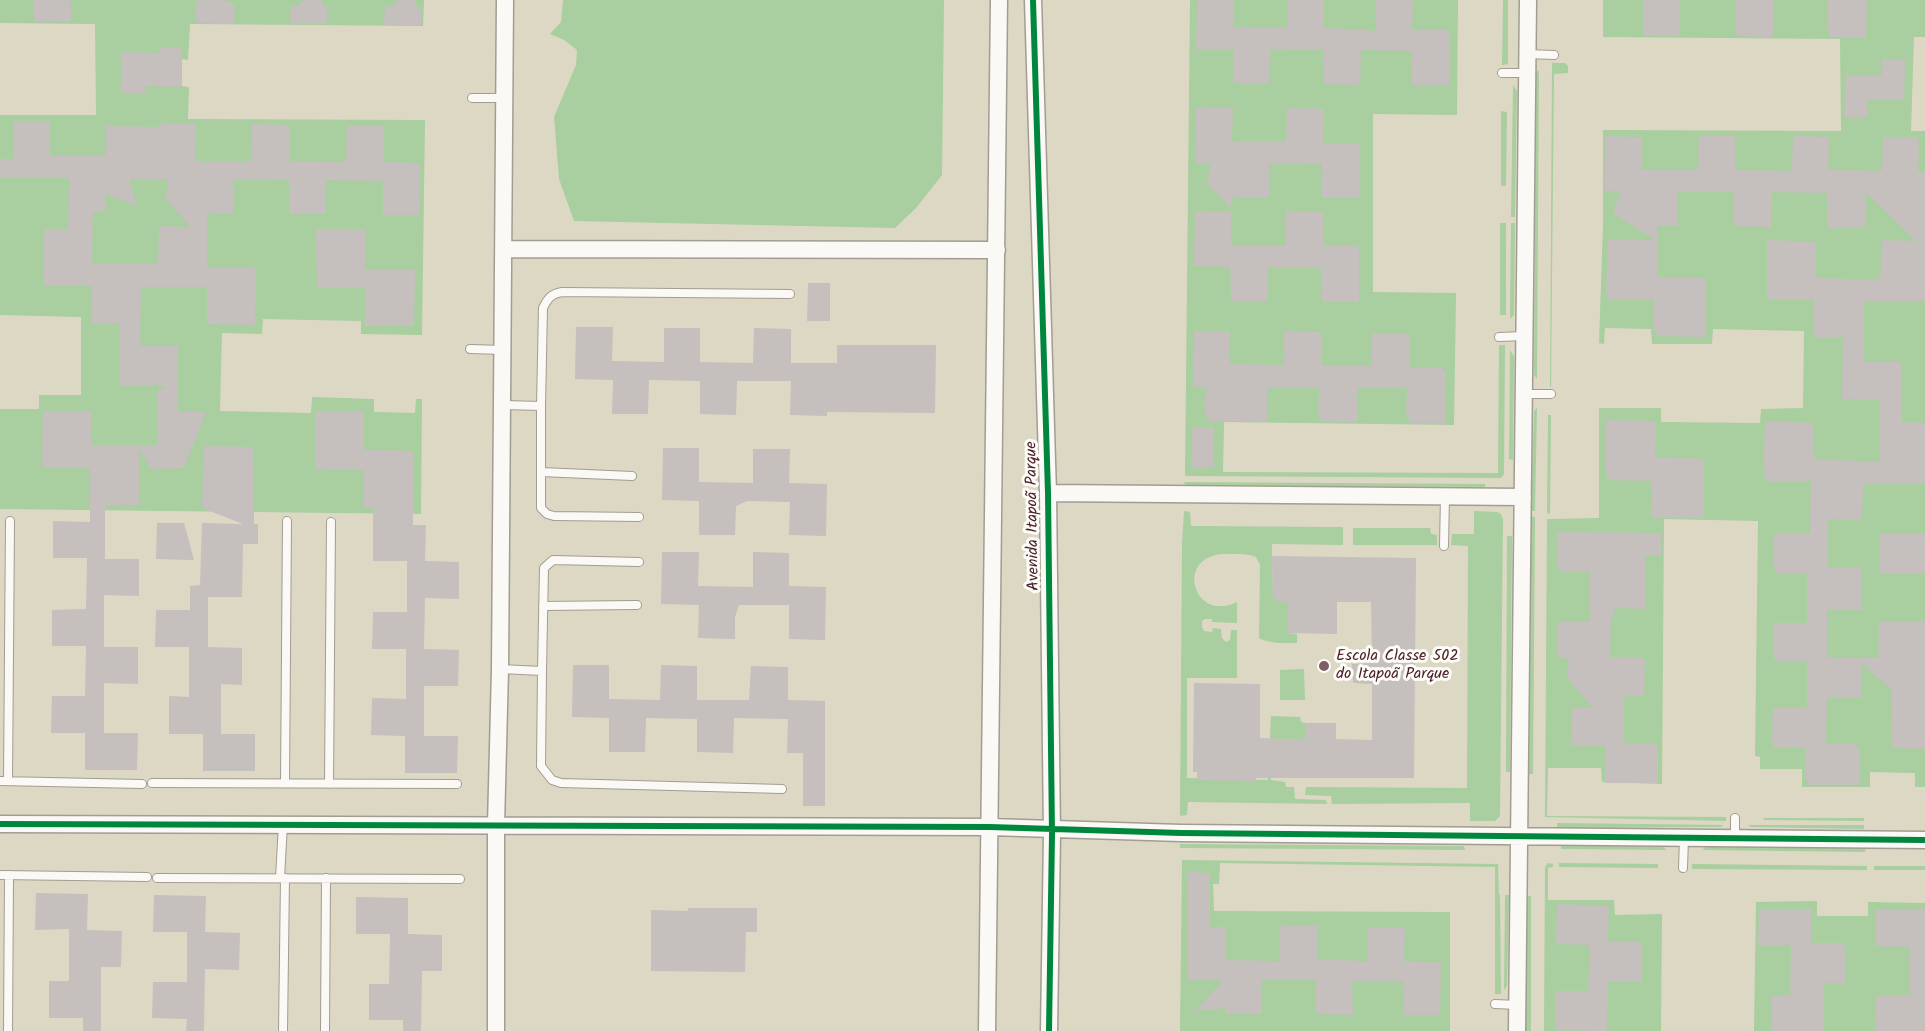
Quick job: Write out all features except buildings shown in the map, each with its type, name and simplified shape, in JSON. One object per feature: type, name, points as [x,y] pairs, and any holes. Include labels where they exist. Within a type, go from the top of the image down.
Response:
[{"type":"street","points":[[496,1031],[505,0]]},
{"type":"street","points":[[987,1031],[999,0]]},
{"type":"street","name":"Avenida Itapoã Parque","points":[[1033,0],[1048,493],[1052,829],[1049,1031]]},
{"type":"street","points":[[1517,1031],[1528,0]]},
{"type":"street","points":[[504,249],[997,250]]},
{"type":"street","points":[[1048,493],[1523,497]]},
{"type":"street","points":[[0,824],[990,827],[1181,834],[1925,840]]},
{"type":"lane","points":[[1527,54],[1554,55]]},
{"type":"lane","points":[[1502,73],[1527,73]]},
{"type":"lane","points":[[472,98],[505,98]]},
{"type":"lane","points":[[639,517],[554,516],[547,514],[541,508],[543,308],[547,299],[562,292],[790,294]]},
{"type":"lane","points":[[1499,337],[1524,336]]},
{"type":"lane","points":[[470,349],[503,350]]},
{"type":"lane","points":[[1524,394],[1551,394]]},
{"type":"lane","points":[[502,405],[541,406]]},
{"type":"lane","points":[[541,472],[632,476]]},
{"type":"lane","points":[[1444,546],[1445,496]]},
{"type":"lane","points":[[10,521],[4,781],[142,783]]},
{"type":"lane","points":[[285,783],[287,521]]},
{"type":"lane","points":[[329,783],[331,522]]},
{"type":"lane","points":[[639,562],[554,560],[544,568],[541,766],[552,780],[561,783],[782,789]]},
{"type":"lane","points":[[543,606],[637,605]]},
{"type":"lane","points":[[500,669],[542,671]]},
{"type":"lane","points":[[152,783],[457,784]]},
{"type":"lane","points":[[1735,818],[1735,838]]},
{"type":"lane","points":[[283,824],[283,1031]]},
{"type":"lane","points":[[1683,868],[1684,838]]},
{"type":"lane","points":[[8,1031],[5,875],[147,877]]},
{"type":"lane","points":[[157,878],[460,879]]},
{"type":"lane","points":[[325,1031],[326,878]]},
{"type":"lane","points":[[1495,1004],[1518,1005]]},
{"type":"green space","points":[[0,0],[424,0],[423,26],[190,24],[188,60],[181,59],[180,86],[189,87],[188,119],[425,120],[422,335],[361,334],[361,321],[263,319],[262,334],[222,333],[220,411],[311,413],[312,397],[374,399],[374,412],[415,413],[416,399],[422,399],[421,514],[0,509],[0,409],[39,409],[39,395],[81,395],[81,317],[0,315],[0,115],[96,115],[95,24],[0,23]]},
{"type":"green space","points":[[563,0],[944,0],[942,175],[916,208],[895,228],[574,221],[559,179],[554,117],[576,65],[577,50],[564,40],[550,34],[561,22]]},
{"type":"green space","points":[[1190,0],[1458,0],[1457,115],[1373,114],[1373,292],[1456,293],[1454,425],[1224,422],[1223,472],[1498,473],[1499,345],[1505,345],[1504,474],[1501,478],[1185,476]]},
{"type":"green space","points":[[1503,0],[1508,0],[1508,64],[1502,65]]},
{"type":"green space","points":[[1603,0],[1925,0],[1925,37],[1914,37],[1911,131],[1925,131],[1925,787],[1915,787],[1915,773],[1870,772],[1870,787],[1802,787],[1802,769],[1760,769],[1760,757],[1755,756],[1758,521],[1664,519],[1662,784],[1602,782],[1601,768],[1548,768],[1547,816],[1726,817],[1726,821],[1545,817],[1547,519],[1599,518],[1599,408],[1661,408],[1661,422],[1760,423],[1761,409],[1803,408],[1804,331],[1713,329],[1712,344],[1652,344],[1651,329],[1605,328],[1604,344],[1599,343],[1603,130],[1841,131],[1840,39],[1603,37]]},
{"type":"green space","points":[[1552,63],[1565,63],[1568,66],[1568,73],[1554,74],[1550,387]]},
{"type":"green space","points":[[1539,70],[1537,379],[1534,375],[1536,72]]},
{"type":"green space","points":[[1513,85],[1517,91],[1515,217],[1511,217]]},
{"type":"green space","points":[[1501,111],[1507,112],[1506,186],[1501,186]]},
{"type":"green space","points":[[1500,223],[1506,223],[1506,315],[1500,315]]},
{"type":"green space","points":[[1511,223],[1515,223],[1514,315],[1510,319]]},
{"type":"green space","points":[[1510,350],[1514,357],[1513,460],[1509,459]]},
{"type":"green space","points":[[1537,408],[1535,511],[1531,511],[1534,411]]},
{"type":"green space","points":[[1548,415],[1551,415],[1550,514],[1547,513]]},
{"type":"green space","points":[[1184,482],[1485,484],[1485,487],[1185,485]]},
{"type":"green space","points":[[1184,511],[1190,512],[1191,526],[1343,527],[1343,545],[1272,544],[1273,598],[1288,601],[1288,633],[1297,634],[1297,643],[1273,642],[1259,638],[1260,565],[1256,557],[1239,554],[1214,556],[1201,563],[1195,573],[1195,585],[1200,596],[1209,604],[1221,606],[1237,602],[1237,623],[1212,622],[1212,619],[1205,619],[1202,621],[1202,627],[1204,631],[1212,632],[1213,628],[1221,629],[1222,638],[1226,642],[1230,640],[1231,630],[1237,630],[1237,678],[1187,678],[1187,778],[1268,780],[1271,716],[1300,717],[1301,722],[1305,723],[1305,740],[1271,739],[1271,780],[1285,782],[1286,787],[1294,787],[1295,799],[1326,800],[1327,804],[1188,802],[1187,815],[1180,816]]},
{"type":"green space","points":[[1474,511],[1497,512],[1501,514],[1503,520],[1500,816],[1495,821],[1470,821],[1470,803],[1332,804],[1331,796],[1305,795],[1306,787],[1467,788],[1468,546],[1451,545],[1452,534],[1474,534]]},
{"type":"green space","points":[[1531,516],[1535,517],[1533,774],[1529,774]]},
{"type":"green space","points":[[1353,528],[1430,528],[1431,534],[1437,535],[1437,545],[1353,545]]},
{"type":"green space","points":[[1507,536],[1512,536],[1510,772],[1506,772]]},
{"type":"green space","points":[[1304,669],[1305,700],[1280,700],[1280,670]]},
{"type":"green space","points":[[1763,818],[1864,818],[1864,821],[1764,820]]},
{"type":"green space","points":[[1557,823],[1723,825],[1721,827],[1557,828]]},
{"type":"green space","points":[[1748,825],[1864,825],[1864,829],[1751,827]]},
{"type":"green space","points":[[1180,844],[1464,846],[1465,850],[1180,848]]},
{"type":"green space","points":[[1561,845],[1663,847],[1667,850],[1561,849]]},
{"type":"green space","points":[[1706,847],[1866,848],[1865,852],[1702,850]]},
{"type":"green space","points":[[1182,860],[1498,864],[1501,994],[1495,994],[1495,867],[1220,863],[1219,884],[1213,884],[1214,911],[1450,912],[1450,1031],[1180,1031]]},
{"type":"green space","points":[[1548,863],[1553,864],[1553,867],[1548,868],[1548,900],[1614,900],[1615,915],[1662,914],[1661,1031],[1544,1031],[1545,867]]},
{"type":"green space","points":[[1559,863],[1658,864],[1658,868],[1559,867]]},
{"type":"green space","points":[[1692,864],[1867,866],[1867,870],[1692,869]]},
{"type":"green space","points":[[1874,866],[1925,866],[1925,870],[1874,870]]},
{"type":"green space","points":[[1505,895],[1509,895],[1507,986],[1504,990]]},
{"type":"green space","points":[[1526,896],[1531,896],[1531,1031],[1525,1031]]},
{"type":"green space","points":[[1817,901],[1817,916],[1868,916],[1868,902],[1925,903],[1925,1031],[1754,1031],[1756,902]]},
{"type":"cycle path","points":[[1033,0],[1048,493],[1052,834],[1049,1031]]},
{"type":"cycle path","points":[[0,824],[990,827],[1181,833],[1925,840]]},
{"type":"place","name":"Escola Classe 502 do Itapoã Parque","points":[[1324,666]]}]
